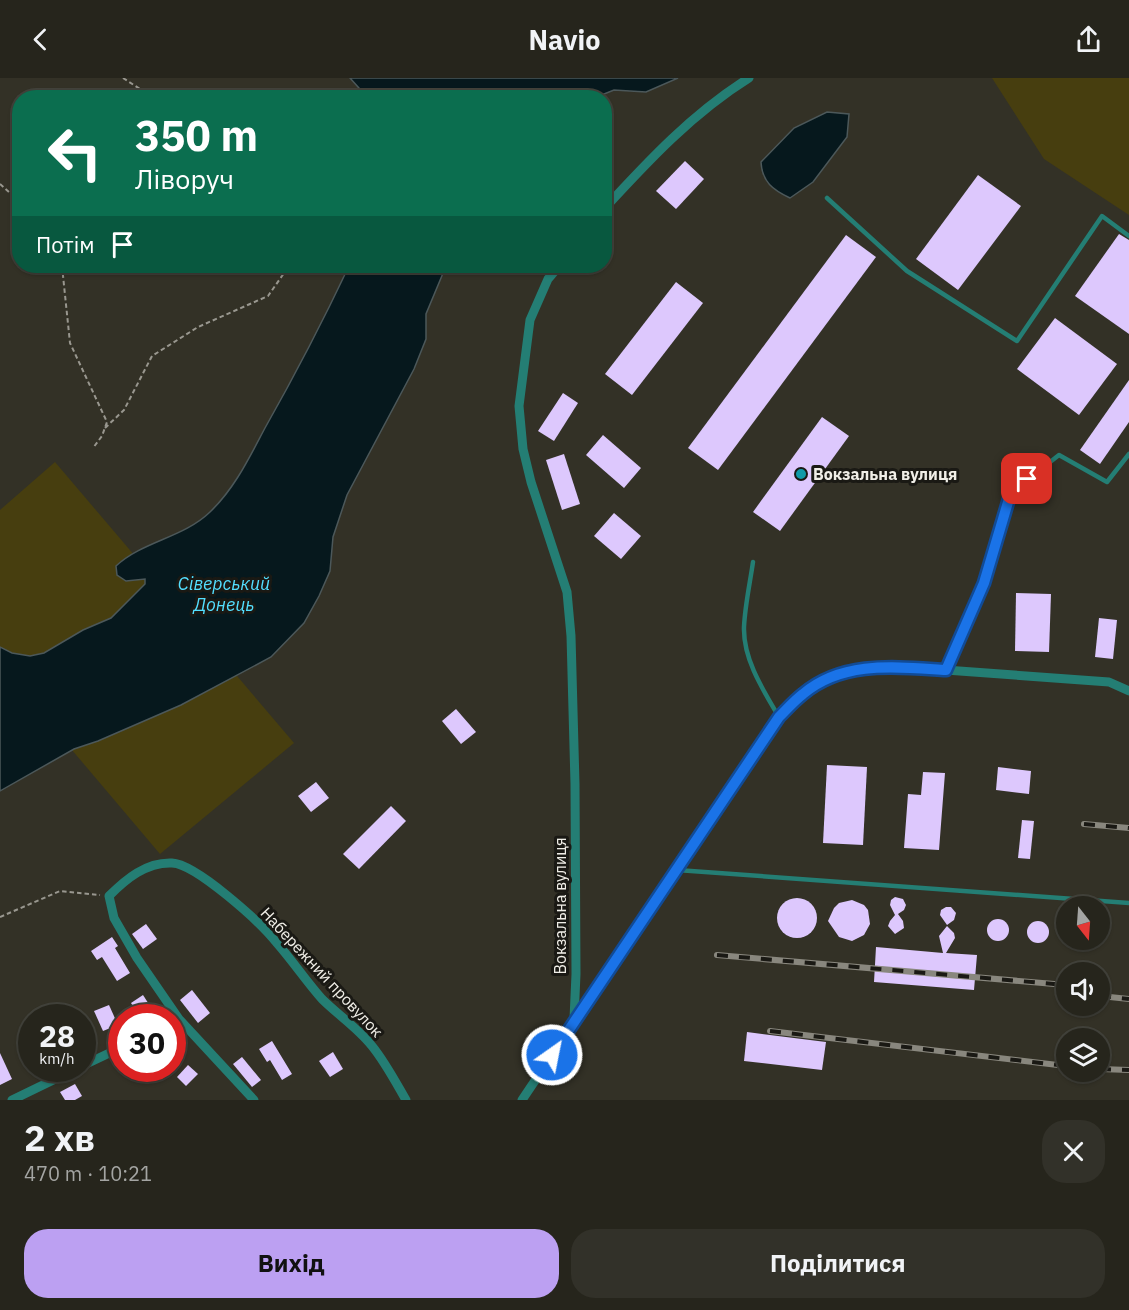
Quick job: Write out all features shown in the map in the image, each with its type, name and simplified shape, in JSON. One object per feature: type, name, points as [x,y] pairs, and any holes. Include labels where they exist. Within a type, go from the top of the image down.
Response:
[{"type":"street","points":[[612,200],[692,119],[749,78]]},
{"type":"street","name":"Вокзальна вулиця","points":[[553,273],[530,320],[519,406],[525,460],[567,592],[571,636],[576,974],[573,1021]]},
{"type":"street","name":"Вокзальна вулиця","points":[[522,1100],[779,717],[804,693],[832,676],[861,668],[946,670],[1109,682],[1129,692]]},
{"type":"street","name":"Набережний провулок","points":[[108,896],[129,876],[154,865],[172,863],[186,867],[203,877],[275,940],[320,996],[371,1044],[406,1100]]},
{"type":"street","points":[[108,896],[114,918],[165,1004]]},
{"type":"street","points":[[186,1031],[254,1100]]},
{"type":"street","points":[[12,1100],[49,1082]]},
{"type":"lane","points":[[827,198],[907,271],[1017,341],[1102,216],[1129,236]]},
{"type":"lane","points":[[946,670],[984,583],[1011,492],[1059,455],[1107,482],[1129,454]]},
{"type":"lane","points":[[753,562],[744,628],[746,648],[757,680],[779,717]]},
{"type":"lane","points":[[677,870],[1129,903]]},
{"type":"path","points":[[123,78],[142,90]]},
{"type":"path","points":[[0,184],[12,195]]},
{"type":"path","points":[[63,273],[70,343],[107,422],[102,436],[93,448]]},
{"type":"path","points":[[105,429],[124,410],[152,356],[198,327],[268,296],[284,273]]},
{"type":"path","points":[[0,917],[60,891],[108,896]]},
{"type":"shaded area","points":[[992,78],[1129,78],[1129,215],[1044,159]]},
{"type":"shaded area","points":[[55,462],[294,743],[160,854],[0,665],[0,510]]},
{"type":"water","points":[[350,78],[678,78],[646,92],[361,90]]},
{"type":"water","points":[[827,112],[849,114],[847,137],[813,182],[790,198],[778,192],[766,180],[761,162],[794,128]]},
{"type":"water","name":"Сіверський Донець","points":[[346,273],[443,273],[426,314],[426,339],[414,369],[347,495],[333,537],[330,571],[304,623],[271,657],[181,705],[74,749],[0,791],[0,647],[12,653],[30,656],[44,653],[83,630],[111,618],[145,584],[145,579],[126,581],[117,575],[116,566],[138,551],[188,528],[219,503],[247,461]]},
{"type":"building","points":[[685,161],[704,179],[676,209],[656,191]]},
{"type":"building","points":[[978,175],[1021,206],[958,290],[916,259]]},
{"type":"building","points":[[1119,234],[1129,240],[1129,334],[1075,296]]},
{"type":"building","points":[[846,235],[876,257],[718,470],[688,448]]},
{"type":"building","points":[[676,282],[703,303],[632,395],[605,374]]},
{"type":"building","points":[[1055,318],[1117,364],[1079,415],[1017,369]]},
{"type":"building","points":[[1129,380],[1129,422],[1100,464],[1080,450]]},
{"type":"building","points":[[563,393],[578,403],[554,441],[538,431]]},
{"type":"building","name":"Вокзальна вулиця","points":[[822,417],[849,436],[780,531],[753,512]]},
{"type":"building","points":[[603,435],[641,468],[624,488],[586,455]]},
{"type":"building","points":[[564,454],[580,504],[562,510],[546,460]]},
{"type":"building","points":[[614,513],[641,536],[621,559],[594,536]]},
{"type":"building","points":[[1016,593],[1051,594],[1049,652],[1015,651]]},
{"type":"building","points":[[1099,618],[1117,620],[1113,659],[1095,657]]},
{"type":"building","points":[[456,709],[476,732],[461,744],[442,721]]},
{"type":"building","points":[[827,765],[867,767],[863,845],[823,843]]},
{"type":"building","points":[[998,767],[1031,771],[1029,794],[996,790]]},
{"type":"building","points":[[923,772],[945,773],[939,850],[904,848],[908,794],[921,795]]},
{"type":"building","points":[[316,782],[329,798],[311,812],[298,796]]},
{"type":"building","points":[[391,806],[406,821],[359,869],[343,854]]},
{"type":"building","points":[[1022,820],[1034,821],[1030,859],[1018,858]]},
{"type":"building","points":[[895,897],[903,899],[906,905],[904,910],[898,914],[903,921],[904,928],[895,934],[888,926],[895,915],[890,905],[891,900]]},
{"type":"building","points":[[797,898],[805,899],[811,904],[816,910],[816,926],[811,932],[805,937],[797,938],[789,937],[783,932],[778,926],[777,918],[778,910],[783,904],[789,899]]},
{"type":"building","points":[[852,900],[864,905],[868,910],[870,924],[864,935],[852,941],[839,937],[828,921],[839,903]]},
{"type":"building","points":[[951,907],[956,913],[954,920],[947,925],[940,915],[941,910]]},
{"type":"building","points":[[994,919],[1002,919],[1009,926],[1009,934],[1002,941],[994,941],[987,934],[987,926]]},
{"type":"building","points":[[1034,921],[1042,921],[1049,928],[1049,936],[1042,943],[1034,943],[1027,936],[1027,928]]},
{"type":"building","points":[[146,924],[157,939],[143,949],[132,934]]},
{"type":"building","points":[[947,926],[954,933],[955,938],[946,953],[977,955],[974,990],[874,982],[876,947],[943,953],[939,936]]},
{"type":"building","points":[[112,937],[118,946],[115,948],[130,973],[117,981],[102,957],[97,960],[91,951]]},
{"type":"building","points":[[192,990],[210,1013],[198,1023],[186,1008],[186,1004],[180,1000]]},
{"type":"building","points":[[143,995],[149,1004],[132,1004]]},
{"type":"building","points":[[108,1005],[108,1029],[103,1031],[96,1010]]},
{"type":"building","points":[[747,1032],[826,1042],[822,1070],[744,1061]]},
{"type":"building","points":[[272,1041],[292,1074],[282,1080],[270,1060],[267,1062],[259,1049]]},
{"type":"building","points":[[333,1052],[343,1069],[330,1077],[319,1061]]},
{"type":"building","points":[[0,1053],[12,1079],[0,1085]]},
{"type":"building","points":[[242,1057],[261,1080],[252,1087],[233,1064]]},
{"type":"building","points":[[188,1065],[198,1074],[186,1086],[182,1082],[186,1082]]},
{"type":"building","points":[[75,1084],[82,1096],[75,1100],[65,1100],[60,1092]]},
{"type":"railway","points":[[1084,824],[1129,828]]},
{"type":"railway","points":[[717,955],[1056,984]]},
{"type":"railway","points":[[1110,997],[1129,999]]},
{"type":"railway","points":[[770,1031],[1056,1065]]},
{"type":"railway","points":[[1110,1069],[1129,1070]]},
{"type":"place","name":"Вокзальна вулиця","points":[[801,474]]},
{"type":"route","points":[[552,1055],[779,717],[791,705],[804,693],[832,676],[861,668],[946,670],[984,583],[1011,492],[1027,479]]}]
